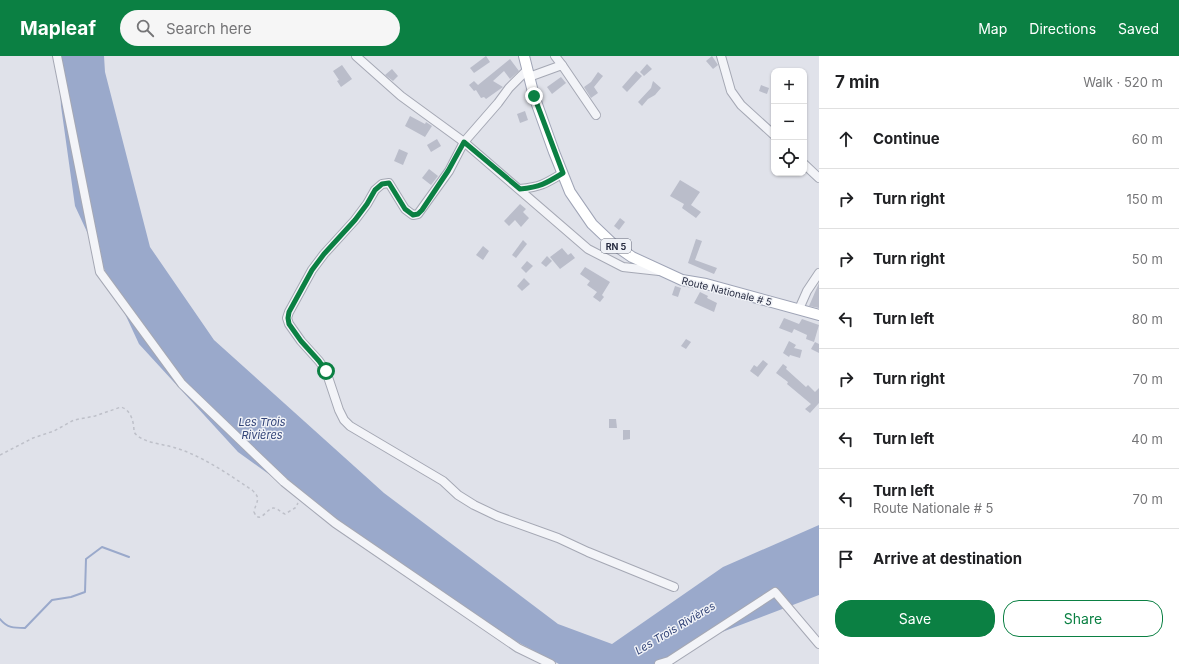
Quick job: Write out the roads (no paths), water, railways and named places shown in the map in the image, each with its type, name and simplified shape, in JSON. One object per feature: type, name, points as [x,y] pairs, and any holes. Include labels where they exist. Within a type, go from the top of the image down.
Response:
[{"type":"main road","name":"Route Nationale # 5","points":[[526,57],[528,73],[534,96],[570,192],[592,224],[612,244],[632,257],[682,280],[706,284],[819,315]]},
{"type":"street","points":[[57,56],[100,272],[182,384],[284,482],[335,523],[518,648],[551,664]]},
{"type":"street","points":[[356,56],[401,96],[464,142],[588,249],[623,267],[662,271]]},
{"type":"street","points":[[555,56],[596,115]]},
{"type":"street","points":[[721,56],[731,90],[741,105],[771,132]]},
{"type":"street","points":[[562,65],[528,73],[509,88],[464,142],[448,171],[418,214],[413,215],[405,209],[389,183],[382,184],[375,190],[355,220],[324,254],[312,270],[289,312],[289,324],[326,371],[339,410],[344,420],[360,433],[419,466],[443,481],[458,495],[497,516],[558,538],[588,552],[674,587]]},
{"type":"street","points":[[807,167],[819,178]]},
{"type":"street","points":[[520,189],[546,184],[563,173]]},
{"type":"street","points":[[799,309],[819,273]]},
{"type":"street","points":[[659,664],[669,661],[775,592],[819,644]]},
{"type":"water","name":"Les Trois Rivières","points":[[58,56],[104,56],[105,72],[150,247],[214,340],[384,493],[558,624],[612,644],[723,567],[819,525],[819,595],[688,645],[663,664],[559,664],[463,613],[238,452],[139,344],[75,206],[61,106]]},
{"type":"waterway","points":[[0,619],[11,627],[25,628],[52,600],[71,597],[85,592],[86,559],[102,547],[129,557]]}]
